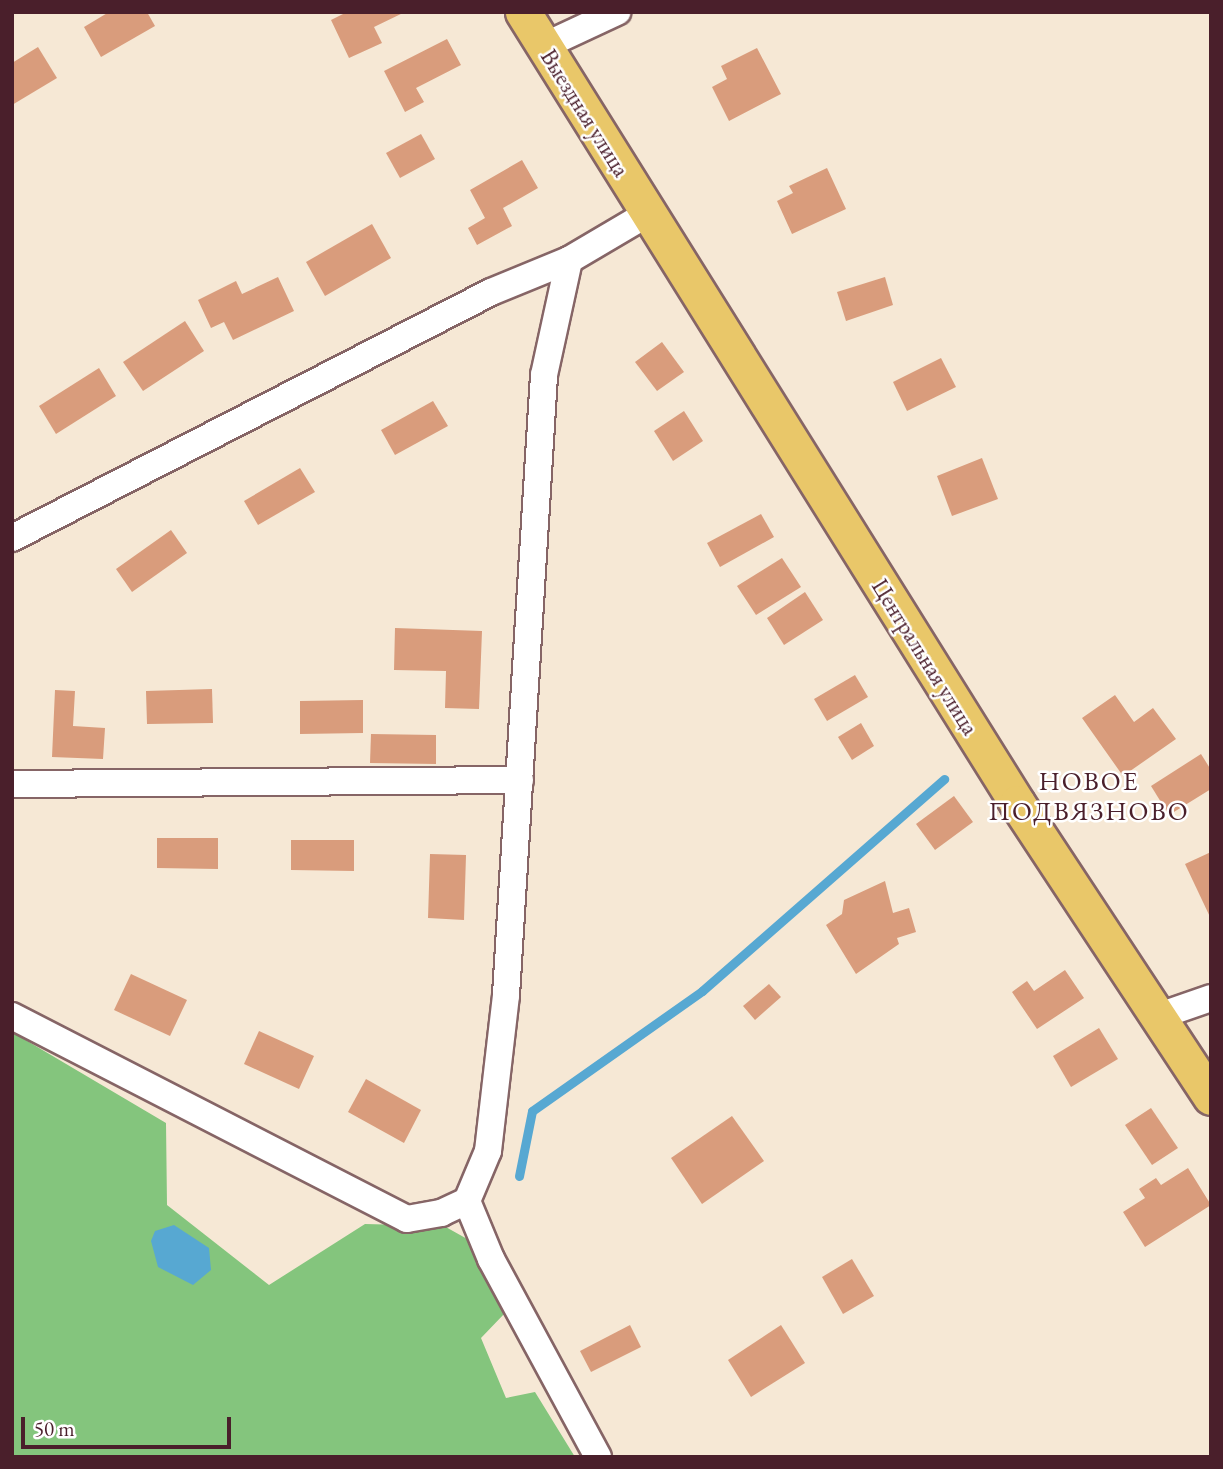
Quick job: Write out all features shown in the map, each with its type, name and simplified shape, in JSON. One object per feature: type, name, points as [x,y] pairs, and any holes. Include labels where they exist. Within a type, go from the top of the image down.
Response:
[{"type":"main road","name":"Выездная улица","points":[[523,12],[647,214]]},
{"type":"main road","name":"Центральная улица","points":[[647,214],[1017,803],[1211,1097]]},
{"type":"street","points":[[544,46],[617,12]]},
{"type":"street","points":[[12,538],[491,292],[569,260],[647,214]]},
{"type":"street","points":[[12,1016],[407,1219],[441,1213],[467,1201],[488,1151],[506,995],[544,375],[569,260]]},
{"type":"street","points":[[12,784],[520,780]]},
{"type":"street","points":[[1159,1016],[1211,998]]},
{"type":"street","points":[[467,1201],[491,1259],[598,1457]]},
{"type":"green space","points":[[12,1032],[166,1123],[167,1205],[269,1285],[365,1224],[444,1226],[469,1240],[505,1313],[481,1338],[506,1398],[535,1392],[575,1457],[12,1457]]},
{"type":"water","points":[[174,1225],[209,1248],[211,1270],[193,1285],[158,1267],[151,1241],[155,1231]]},
{"type":"building","points":[[109,12],[147,12],[155,26],[101,57],[84,27]]},
{"type":"building","points":[[347,12],[405,12],[374,27],[382,43],[349,58],[331,20]]},
{"type":"building","points":[[447,39],[461,65],[416,88],[424,102],[405,112],[384,71]]},
{"type":"building","points":[[38,47],[57,78],[12,105],[12,63]]},
{"type":"building","points":[[757,48],[781,94],[729,121],[712,87],[727,79],[721,66]]},
{"type":"building","points":[[421,134],[435,159],[400,178],[386,153]]},
{"type":"building","points":[[522,160],[538,188],[503,208],[512,226],[477,245],[468,228],[485,218],[470,190]]},
{"type":"building","points":[[827,168],[846,209],[792,234],[777,201],[793,193],[789,186]]},
{"type":"building","points":[[372,224],[391,258],[325,296],[306,262]]},
{"type":"building","points":[[278,277],[294,311],[233,340],[224,322],[211,328],[198,300],[236,281],[242,294]]},
{"type":"building","points":[[885,277],[893,305],[846,321],[837,292]]},
{"type":"building","points":[[185,321],[204,351],[143,391],[123,362]]},
{"type":"building","points":[[662,342],[684,372],[657,391],[635,362]]},
{"type":"building","points":[[941,358],[956,387],[907,411],[893,382]]},
{"type":"building","points":[[99,368],[116,396],[56,434],[39,406]]},
{"type":"building","points":[[433,401],[448,426],[395,455],[381,430]]},
{"type":"building","points":[[684,411],[703,441],[673,461],[654,431]]},
{"type":"building","points":[[982,458],[998,499],[952,516],[937,476]]},
{"type":"building","points":[[300,468],[315,492],[258,525],[244,501]]},
{"type":"building","points":[[761,514],[774,537],[720,567],[707,543]]},
{"type":"building","points":[[171,530],[187,553],[132,592],[116,569]]},
{"type":"building","points":[[782,558],[801,587],[756,615],[737,586]]},
{"type":"building","points":[[805,592],[823,620],[784,645],[767,618]]},
{"type":"building","points":[[395,628],[482,631],[479,709],[445,708],[446,671],[394,670]]},
{"type":"building","points":[[855,675],[868,697],[827,721],[814,699]]},
{"type":"building","points":[[212,689],[213,723],[147,724],[146,691]]},
{"type":"building","points":[[55,690],[75,691],[73,726],[105,728],[103,759],[52,757]]},
{"type":"building","points":[[1115,695],[1134,722],[1153,708],[1176,739],[1123,776],[1082,718]]},
{"type":"building","points":[[363,700],[363,733],[300,734],[300,701]]},
{"type":"building","points":[[861,723],[874,746],[852,760],[838,737]]},
{"type":"building","points":[[371,734],[436,735],[436,764],[370,763]]},
{"type":"building","points":[[1201,754],[1211,770],[1211,789],[1169,815],[1151,786]]},
{"type":"building","points":[[954,796],[973,822],[935,850],[916,824]]},
{"type":"building","points":[[157,838],[218,838],[218,869],[157,868]]},
{"type":"building","points":[[291,840],[354,840],[354,871],[291,870]]},
{"type":"building","points":[[1211,852],[1211,919],[1185,864]]},
{"type":"building","points":[[430,854],[466,855],[464,920],[428,918]]},
{"type":"building","points":[[885,881],[893,913],[909,908],[916,932],[897,938],[899,944],[856,974],[826,925],[842,914],[844,900]]},
{"type":"building","points":[[1065,970],[1084,998],[1037,1029],[1012,992],[1027,981],[1034,991]]},
{"type":"building","points":[[131,974],[187,1000],[170,1036],[114,1010]]},
{"type":"building","points":[[769,984],[781,997],[755,1020],[743,1006]]},
{"type":"building","points":[[1099,1028],[1118,1059],[1071,1087],[1053,1056]]},
{"type":"building","points":[[259,1031],[314,1056],[299,1089],[244,1064]]},
{"type":"building","points":[[366,1079],[421,1110],[404,1143],[348,1112]]},
{"type":"building","points":[[1151,1108],[1178,1148],[1152,1165],[1125,1125]]},
{"type":"building","points":[[732,1116],[764,1161],[702,1204],[671,1158]]},
{"type":"building","points":[[1188,1168],[1211,1205],[1145,1247],[1123,1212],[1145,1198],[1139,1189],[1156,1178],[1161,1185]]},
{"type":"building","points":[[852,1259],[874,1296],[843,1314],[822,1277]]},
{"type":"building","points":[[630,1325],[641,1347],[591,1372],[580,1351]]},
{"type":"building","points":[[781,1325],[805,1363],[751,1397],[728,1360]]},
{"type":"waterway","points":[[519,1176],[532,1111],[702,991],[944,779]]},
{"type":"district","name":"НОВОЕ ПОДВЯЗНОВО","points":[[1089,797]]}]
